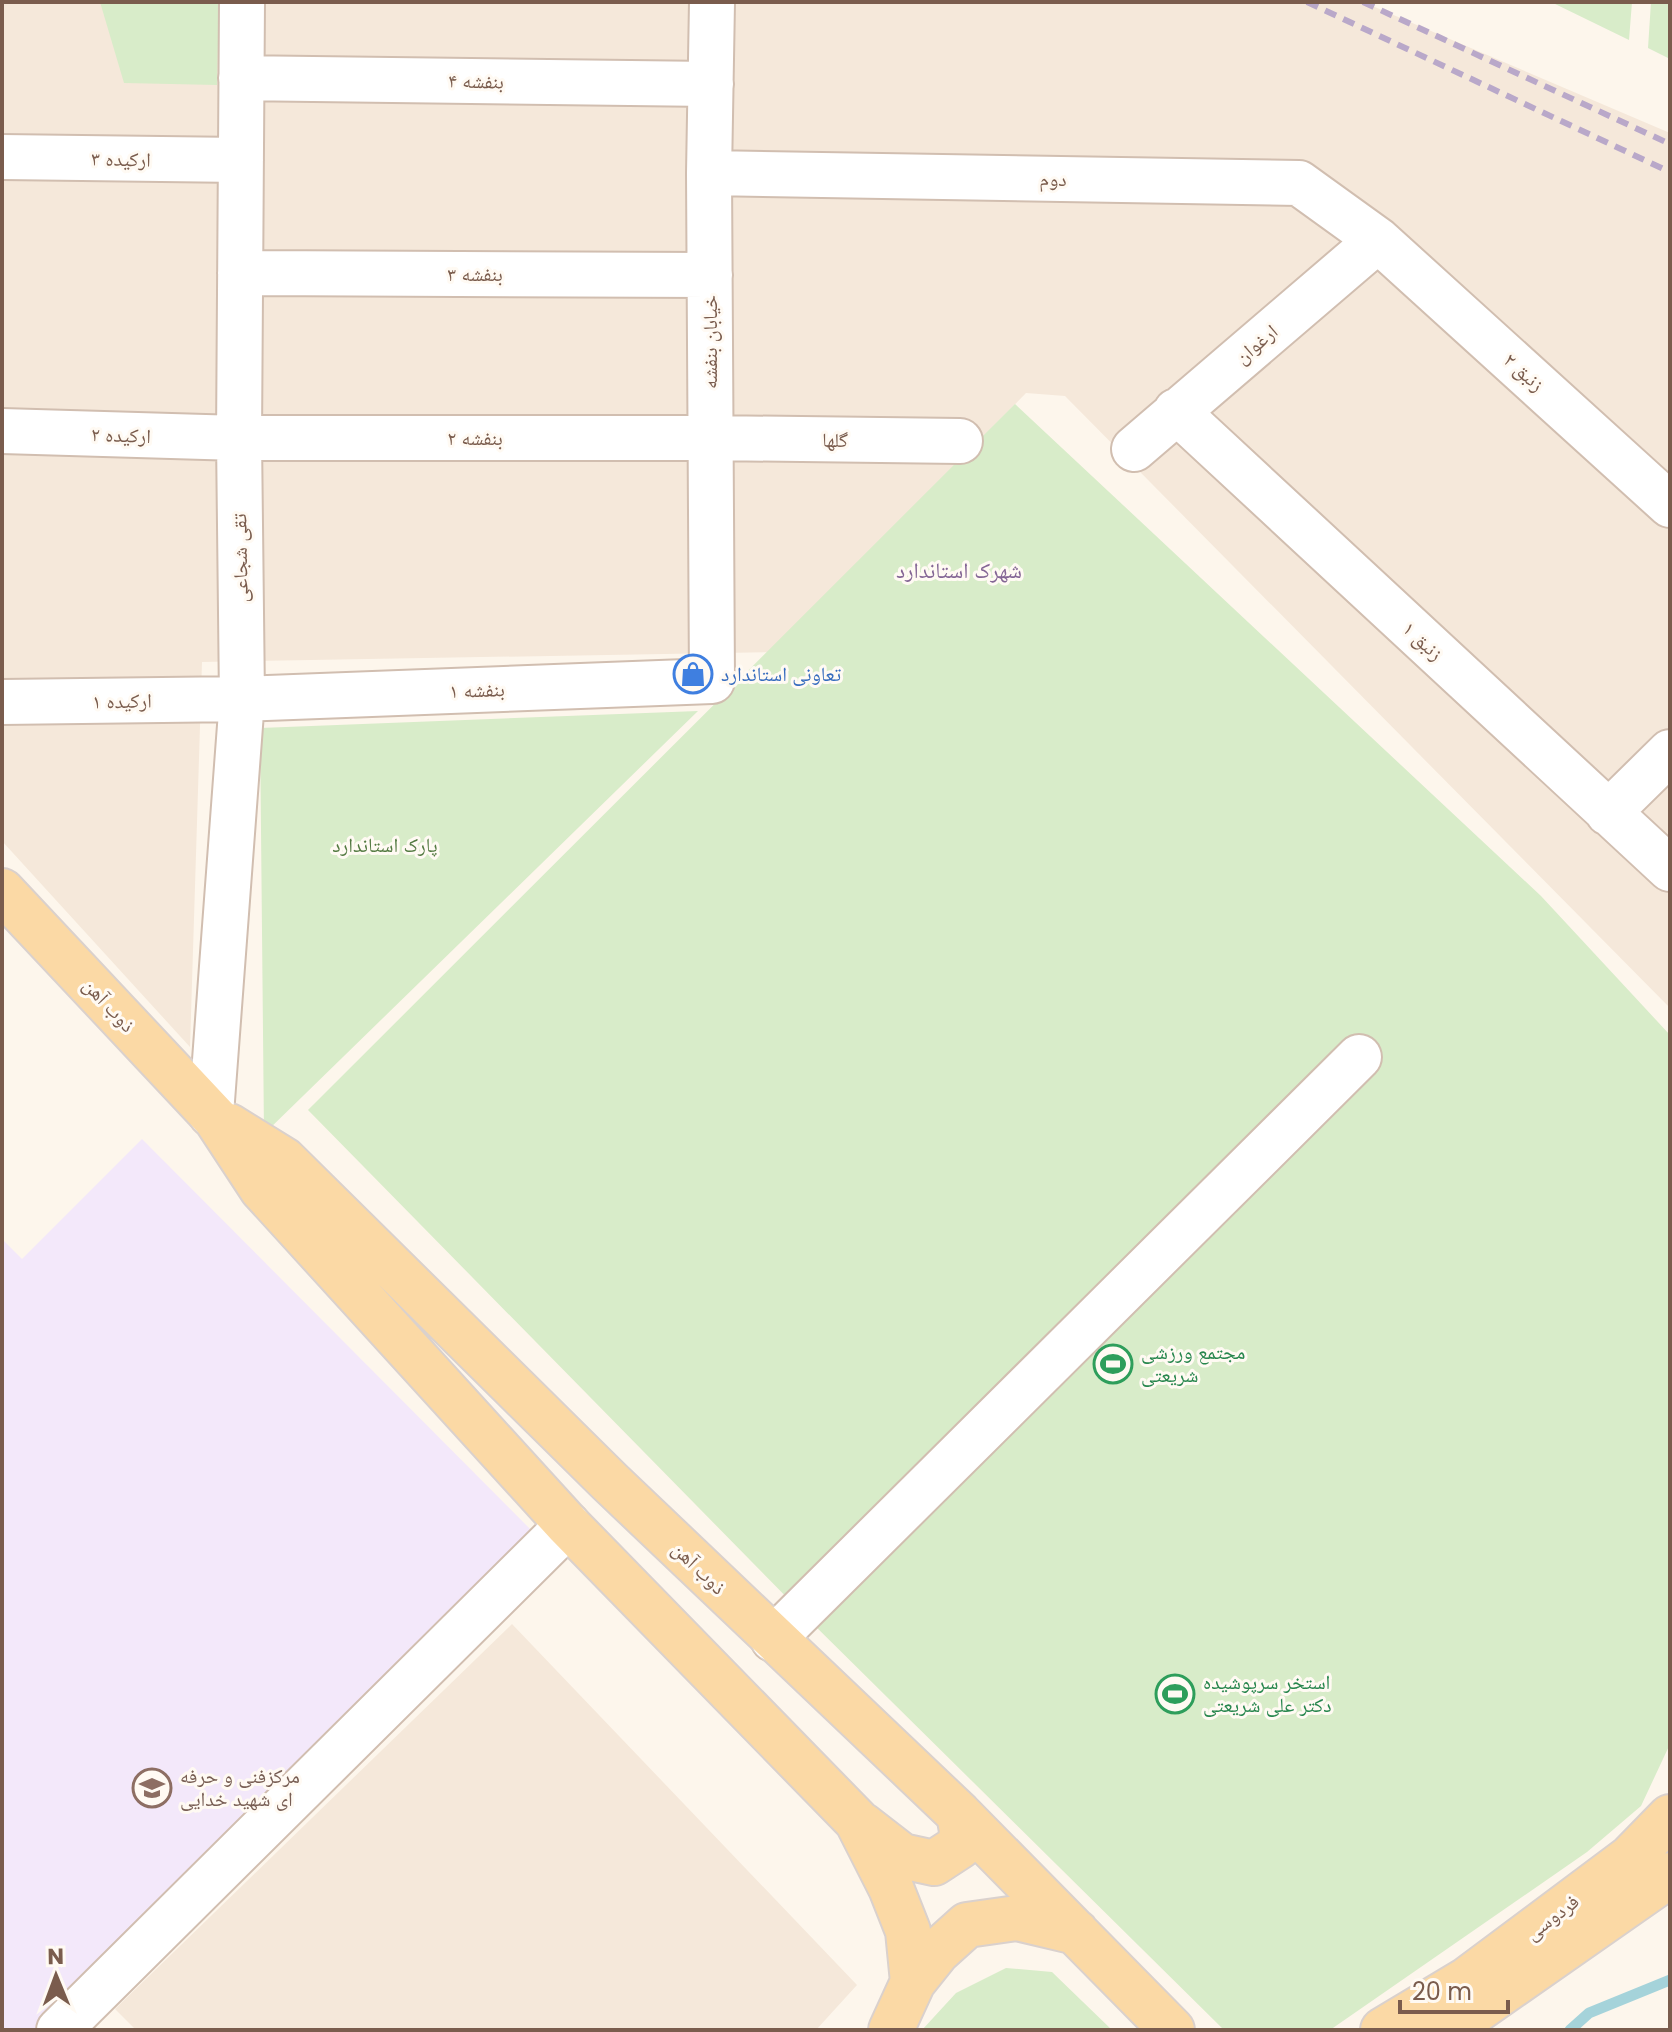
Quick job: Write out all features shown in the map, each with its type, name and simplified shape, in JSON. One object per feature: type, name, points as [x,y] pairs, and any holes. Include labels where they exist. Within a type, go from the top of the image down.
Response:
[{"type":"main road","name":"ذوب آهن","points":[[2,891],[214,1116],[262,1189],[568,1525],[857,1821],[891,1888],[908,1931],[897,2012]]},
{"type":"main road","name":"ذوب آهن","points":[[214,1116],[284,1160],[610,1482],[959,1814],[1172,2030]]},
{"type":"main road","points":[[857,1821],[902,1856],[934,1863],[960,1846],[962,1831],[959,1814]]},
{"type":"main road","name":"فردوسی","points":[[1383,2030],[1468,1979],[1630,1858],[1670,1817]]},
{"type":"main road","name":"فردوسی","points":[[1448,2030],[1670,1875]]},
{"type":"main road","points":[[897,2012],[937,1952],[967,1925],[1017,1918],[1076,1932]]},
{"type":"street","name":"تقی شجاعی","points":[[214,1116],[242,699],[239,438],[242,2]]},
{"type":"street","name":"خیابان بنفشه","points":[[712,2],[709,173],[712,681]]},
{"type":"street","name":"بنفشه ۴","points":[[241,78],[711,84]]},
{"type":"street","name":"ارکیده ۳","points":[[2,157],[241,160]]},
{"type":"street","name":"دوم","points":[[709,173],[1299,183],[1378,240]]},
{"type":"street","name":"ارغوان","points":[[1134,449],[1378,240]]},
{"type":"street","name":"زنبق ۲","points":[[1378,240],[1670,505]]},
{"type":"street","name":"بنفشه ۳","points":[[240,273],[710,275]]},
{"type":"street","name":"زنبق ۱","points":[[1176,411],[1670,869]]},
{"type":"street","name":"ارکیده ۲","points":[[2,431],[239,438]]},
{"type":"street","name":"بنفشه ۲","points":[[239,438],[711,438]]},
{"type":"street","name":"گلها","points":[[711,438],[960,441]]},
{"type":"street","name":"بنفشه ۱","points":[[242,699],[712,681]]},
{"type":"street","name":"ارکیده ۱","points":[[2,702],[242,699]]},
{"type":"street","points":[[1608,813],[1670,752]]},
{"type":"street","points":[[773,1639],[1359,1057]]},
{"type":"street","points":[[59,2030],[568,1525]]},
{"type":"shaded area","points":[[2,2],[1363,2],[1670,133],[1670,1008],[1065,396],[1026,393],[772,652],[202,662],[190,1047],[2,841]]},
{"type":"shaded area","name":"مرکزفنی و حرفه ای شهید خدایی","points":[[142,1139],[546,1545],[57,2030],[2,2030],[2,1239],[22,1259]]},
{"type":"shaded area","points":[[512,1624],[857,1985],[816,2030],[136,2030],[115,2009]]},
{"type":"green space","points":[[100,2],[219,2],[217,85],[124,83]]},
{"type":"green space","points":[[1551,2],[1632,2],[1629,40]]},
{"type":"green space","points":[[1651,2],[1670,2],[1670,59],[1648,48]]},
{"type":"green space","name":"مجتمع ورزشی شریعتی","points":[[1015,404],[1541,896],[1670,1035],[1670,1744],[1641,1806],[1587,1852],[1330,2030],[1224,2030],[806,1617],[308,1110]]},
{"type":"green space","name":"پارک استاندارد","points":[[698,711],[264,1134],[260,728]]},
{"type":"green space","points":[[1006,1968],[1052,1972],[1112,2030],[922,2030],[956,1993]]},
{"type":"waterway","points":[[1570,2030],[1589,2013],[1670,1980]]},
{"type":"railway","points":[[1307,2],[1670,172]]},
{"type":"railway","points":[[1363,2],[1670,144]]},
{"type":"place","name":"تعاونی استاندارد","points":[[693,674]]},
{"type":"place","name":"مجتمع ورزشی شریعتی","points":[[1113,1364]]},
{"type":"place","name":"استخر سرپوشیده دکتر علی شریعتی","points":[[1175,1694]]},
{"type":"place","name":"مرکزفنی و حرفه ای شهید خدایی","points":[[152,1788]]},
{"type":"district","name":"شهرک استاندارد","points":[[959,570]]}]
